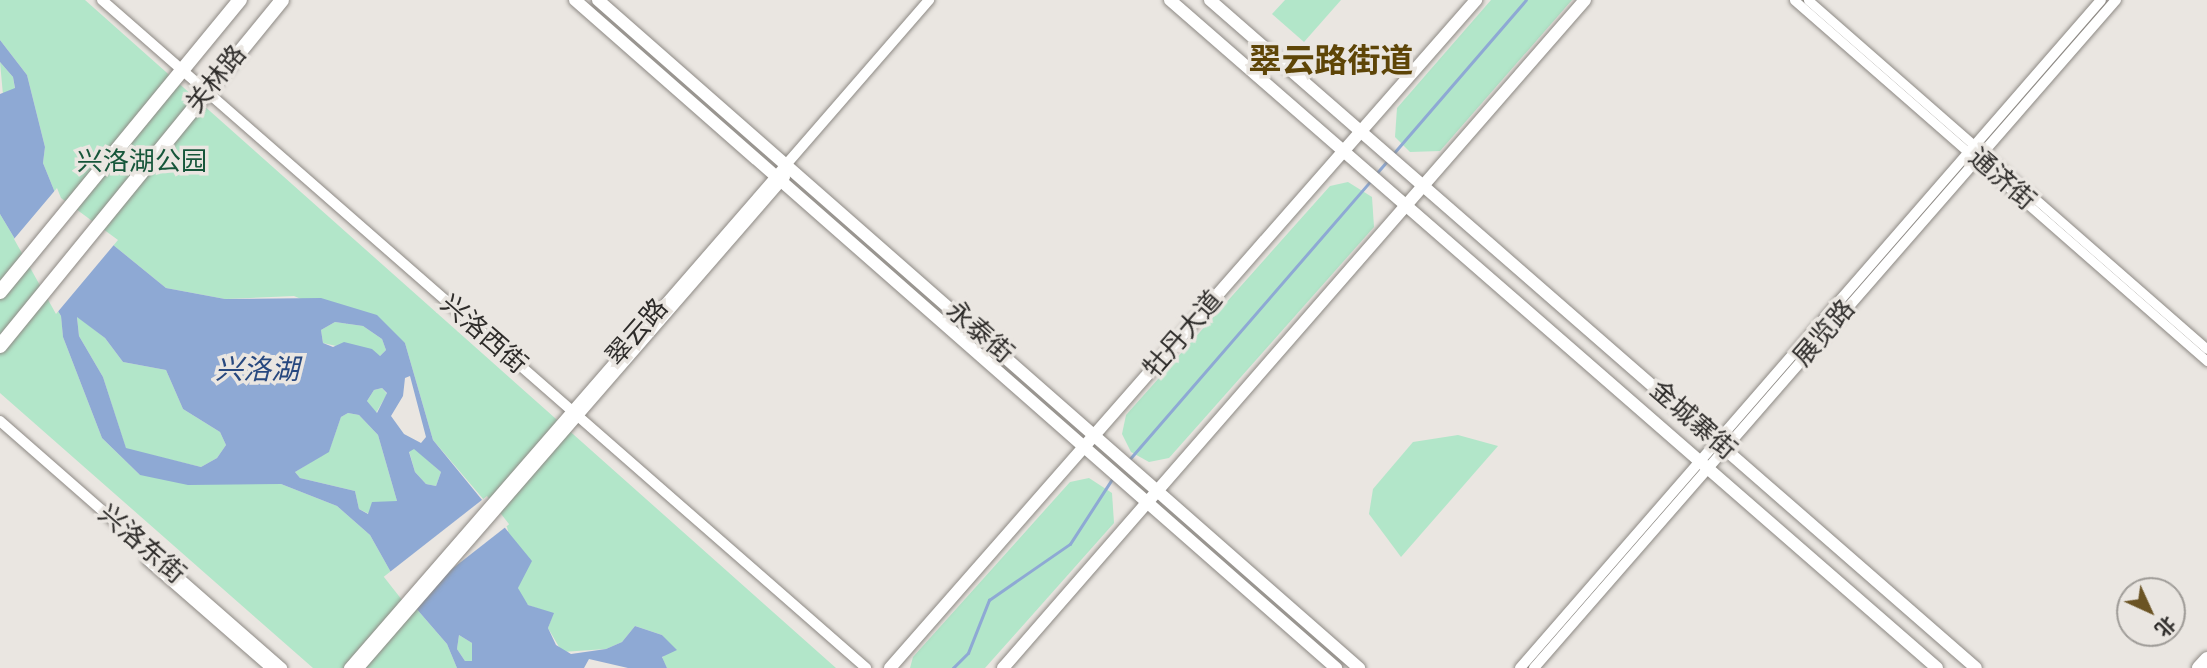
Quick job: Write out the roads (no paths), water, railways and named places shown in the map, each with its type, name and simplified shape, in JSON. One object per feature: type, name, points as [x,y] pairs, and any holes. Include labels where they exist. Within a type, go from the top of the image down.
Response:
[{"type":"main road","name":"关林路","points":[[0,292],[240,0]]},
{"type":"main road","name":"关林路","points":[[0,346],[282,0]]},
{"type":"main road","name":"永泰街","points":[[575,0],[1336,668]]},
{"type":"main road","name":"永泰街","points":[[598,0],[1359,668]]},
{"type":"main road","points":[[1170,0],[1344,151]]},
{"type":"main road","points":[[1210,0],[1362,131]]},
{"type":"main road","name":"牡丹大道","points":[[890,668],[1476,0]]},
{"type":"main road","points":[[1003,668],[1585,0]]},
{"type":"main road","name":"金城寨街","points":[[1362,131],[1976,668]]},
{"type":"main road","name":"金城寨街","points":[[1344,151],[1702,467],[1937,668]]},
{"type":"main road","points":[[2199,668],[2207,659]]},
{"type":"street","name":"兴洛西街","points":[[102,0],[210,89],[866,668]]},
{"type":"street","name":"兴洛西街","points":[[113,0],[184,67]]},
{"type":"street","name":"翠云路","points":[[789,167],[929,0]]},
{"type":"street","name":"翠云路","points":[[359,668],[394,623],[576,412],[938,0]]},
{"type":"street","name":"通济街","points":[[1794,0],[2207,349]]},
{"type":"street","name":"通济街","points":[[1808,0],[2207,361]]},
{"type":"street","name":"展览路","points":[[1977,153],[2101,0]]},
{"type":"street","name":"展览路","points":[[1534,668],[1720,446],[1977,153],[2116,0]]},
{"type":"street","name":"兴洛西街","points":[[576,412],[876,668]]},
{"type":"street","name":"兴洛东街","points":[[0,421],[282,668]]},
{"type":"street","name":"兴洛东街","points":[[0,431],[271,668]]},
{"type":"street","name":"展览路","points":[[1520,668],[1702,467]]},
{"type":"street","name":"翠云路","points":[[349,668],[394,623]]},
{"type":"water","name":"兴洛湖","points":[[0,40],[27,75],[45,147],[43,163],[58,200],[166,288],[225,299],[321,298],[377,315],[405,343],[433,440],[532,561],[518,588],[528,605],[554,613],[548,628],[556,645],[571,654],[606,649],[622,642],[635,626],[662,635],[677,650],[662,657],[667,668],[628,668],[589,659],[584,668],[457,668],[447,644],[402,592],[370,535],[337,506],[281,484],[188,485],[140,475],[102,438],[63,337],[61,316],[0,214],[0,94],[15,88],[13,77],[0,62]],"holes":[[[77,317],[105,338],[123,362],[166,370],[183,409],[220,432],[226,445],[217,458],[201,467],[126,448],[103,377],[79,336]],[[335,322],[363,326],[382,339],[386,350],[380,356],[372,349],[344,342],[333,347],[323,343],[321,330]],[[410,376],[426,437],[421,443],[404,434],[391,416],[403,396],[405,378]],[[382,388],[387,393],[377,413],[367,401],[374,390]],[[348,413],[359,415],[378,435],[397,501],[372,502],[368,514],[359,509],[355,491],[300,478],[295,472],[329,452],[341,417]],[[414,449],[441,472],[436,486],[426,484],[415,472],[409,452]],[[459,635],[472,643],[472,661],[465,661],[457,649]]]},
{"type":"waterway","points":[[1393,154],[1526,0]]},
{"type":"waterway","points":[[1375,175],[1387,161]]},
{"type":"waterway","points":[[1128,461],[1371,180]]},
{"type":"waterway","points":[[953,668],[968,653],[989,600],[1070,544],[1112,479]]},
{"type":"district","name":"翠云路街道","points":[[1331,63]]},
{"type":"park label","name":"兴洛湖公园","points":[[142,163]]}]
